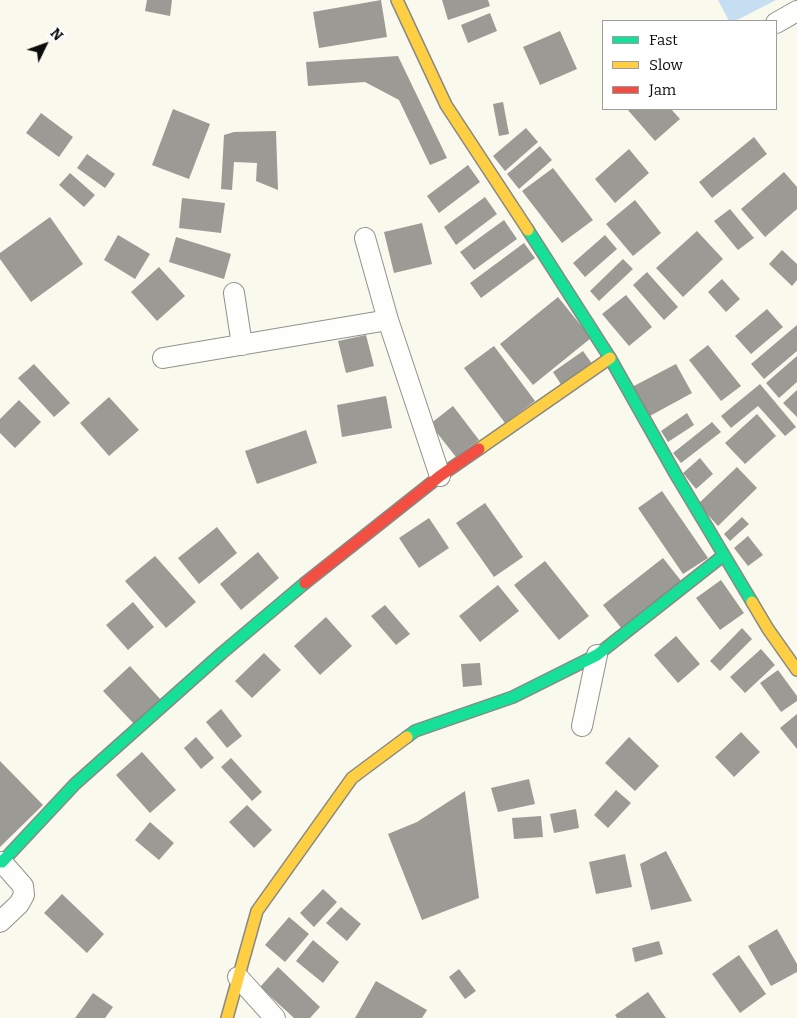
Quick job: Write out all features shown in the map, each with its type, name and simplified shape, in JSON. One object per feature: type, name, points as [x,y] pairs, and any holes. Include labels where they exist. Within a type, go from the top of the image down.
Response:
[{"type":"street","points":[[397,0],[446,105],[610,358],[676,475],[768,629],[797,670]]},
{"type":"street","points":[[777,22],[797,11]]},
{"type":"street","points":[[365,238],[388,320],[440,476]]},
{"type":"street","points":[[234,293],[242,345]]},
{"type":"street","points":[[163,358],[388,320]]},
{"type":"street","points":[[0,922],[19,904],[24,895],[23,886],[1,862],[75,784],[222,653],[322,569],[440,476],[610,358]]},
{"type":"street","points":[[227,1018],[257,911],[352,778],[415,731],[513,698],[597,656],[724,554]]},
{"type":"street","points":[[582,726],[597,656]]},
{"type":"street","points":[[238,977],[275,1018]]},
{"type":"water","points":[[718,0],[776,0],[737,20],[728,20]]},
{"type":"building","points":[[147,0],[172,0],[170,16],[145,11]]},
{"type":"building","points":[[381,0],[387,37],[319,48],[313,12]]},
{"type":"building","points":[[442,0],[488,0],[490,6],[448,20]]},
{"type":"building","points":[[490,13],[497,31],[468,43],[461,25]]},
{"type":"building","points":[[560,31],[577,69],[540,85],[523,47]]},
{"type":"building","points":[[398,56],[447,158],[430,165],[399,100],[365,82],[308,86],[306,62]]},
{"type":"building","points":[[503,102],[509,134],[499,136],[493,104]]},
{"type":"building","points":[[173,109],[210,124],[189,179],[152,165]]},
{"type":"building","points":[[628,110],[672,110],[680,119],[655,141]]},
{"type":"building","points":[[41,113],[73,137],[59,157],[26,133]]},
{"type":"building","points":[[526,128],[538,142],[505,171],[493,156]]},
{"type":"building","points":[[276,131],[278,190],[256,181],[257,163],[234,162],[232,190],[221,189],[224,135],[234,132]]},
{"type":"building","points":[[754,137],[767,154],[712,198],[699,182]]},
{"type":"building","points":[[540,146],[552,160],[519,189],[507,174]]},
{"type":"building","points":[[629,149],[649,173],[615,203],[595,179]]},
{"type":"building","points":[[87,154],[115,174],[105,188],[77,168]]},
{"type":"building","points":[[468,165],[480,182],[439,213],[427,196]]},
{"type":"building","points":[[553,168],[593,220],[562,243],[522,191]]},
{"type":"building","points":[[784,172],[797,187],[797,209],[765,237],[741,209]]},
{"type":"building","points":[[70,173],[95,195],[84,207],[59,185]]},
{"type":"building","points":[[485,197],[497,214],[456,245],[444,227]]},
{"type":"building","points":[[182,198],[225,203],[221,233],[179,228]]},
{"type":"building","points":[[635,200],[661,233],[633,256],[606,224]]},
{"type":"building","points":[[730,209],[754,238],[738,250],[714,221]]},
{"type":"building","points":[[50,217],[83,264],[31,302],[0,259],[0,253]]},
{"type":"building","points":[[504,220],[517,239],[474,270],[460,252]]},
{"type":"building","points":[[422,223],[432,264],[394,273],[384,232]]},
{"type":"building","points":[[697,231],[723,259],[683,297],[656,268]]},
{"type":"building","points":[[118,235],[150,254],[135,279],[104,260]]},
{"type":"building","points":[[605,235],[617,249],[585,277],[573,263]]},
{"type":"building","points":[[176,237],[231,254],[224,279],[169,262]]},
{"type":"building","points":[[524,243],[535,258],[481,298],[470,283]]},
{"type":"building","points":[[782,250],[797,264],[797,280],[792,286],[769,264]]},
{"type":"building","points":[[623,259],[633,269],[599,301],[590,291]]},
{"type":"building","points":[[159,267],[185,296],[157,321],[131,292]]},
{"type":"building","points":[[647,272],[678,307],[664,320],[633,285]]},
{"type":"building","points":[[722,279],[740,299],[726,312],[708,292]]},
{"type":"building","points":[[626,295],[652,327],[629,346],[602,314]]},
{"type":"building","points":[[558,297],[591,338],[533,385],[500,344]]},
{"type":"building","points":[[767,309],[783,327],[751,354],[735,336]]},
{"type":"building","points":[[797,325],[797,351],[764,379],[751,364]]},
{"type":"building","points":[[366,335],[374,366],[346,373],[338,341]]},
{"type":"building","points":[[708,345],[741,386],[721,401],[689,360]]},
{"type":"building","points":[[494,346],[535,401],[505,423],[464,368]]},
{"type":"building","points":[[583,351],[593,365],[562,386],[553,372]]},
{"type":"building","points":[[797,356],[797,382],[779,398],[766,383]]},
{"type":"building","points":[[34,364],[70,403],[54,417],[18,378]]},
{"type":"building","points":[[676,364],[692,393],[648,417],[632,387]]},
{"type":"building","points":[[760,384],[796,427],[785,436],[758,406],[731,428],[721,416]]},
{"type":"building","points":[[797,390],[797,417],[783,403]]},
{"type":"building","points":[[386,396],[392,428],[342,437],[337,405]]},
{"type":"building","points":[[109,397],[139,430],[109,456],[80,423]]},
{"type":"building","points":[[19,400],[41,422],[15,448],[0,433],[0,419]]},
{"type":"building","points":[[453,406],[479,440],[456,457],[430,424]]},
{"type":"building","points":[[687,413],[694,425],[668,442],[661,431]]},
{"type":"building","points":[[757,414],[776,436],[745,464],[725,443]]},
{"type":"building","points":[[712,422],[721,432],[681,463],[673,453]]},
{"type":"building","points":[[306,430],[317,463],[257,484],[245,451]]},
{"type":"building","points":[[700,458],[713,474],[696,489],[683,473]]},
{"type":"building","points":[[737,467],[757,488],[718,526],[698,504]]},
{"type":"building","points":[[662,491],[708,558],[683,574],[638,508]]},
{"type":"building","points":[[485,503],[523,557],[494,577],[456,523]]},
{"type":"building","points":[[742,517],[749,524],[730,541],[724,534]]},
{"type":"building","points":[[429,518],[449,548],[419,568],[399,538]]},
{"type":"building","points":[[217,527],[237,553],[199,584],[178,558]]},
{"type":"building","points":[[748,536],[763,555],[748,566],[734,548]]},
{"type":"building","points":[[258,552],[279,578],[241,610],[220,584]]},
{"type":"building","points":[[155,556],[196,602],[166,628],[125,581]]},
{"type":"building","points":[[663,558],[682,582],[622,629],[603,605]]},
{"type":"building","points":[[545,561],[589,616],[559,640],[514,585]]},
{"type":"building","points":[[721,580],[744,613],[720,630],[696,598]]},
{"type":"building","points":[[498,585],[519,611],[480,642],[459,616]]},
{"type":"building","points":[[133,602],[154,627],[128,650],[106,625]]},
{"type":"building","points":[[385,605],[410,634],[396,645],[371,616]]},
{"type":"building","points":[[326,617],[352,646],[320,675],[294,646]]},
{"type":"building","points":[[742,628],[752,639],[720,671],[710,661]]},
{"type":"building","points":[[676,636],[700,664],[678,683],[654,655]]},
{"type":"building","points":[[761,649],[775,665],[745,693],[730,677]]},
{"type":"building","points":[[264,653],[281,670],[252,698],[235,681]]},
{"type":"building","points":[[480,663],[482,685],[463,687],[461,664]]},
{"type":"building","points":[[130,666],[161,700],[135,725],[103,691]]},
{"type":"building","points":[[778,670],[797,696],[797,701],[781,712],[760,683]]},
{"type":"building","points":[[221,709],[242,736],[227,748],[206,722]]},
{"type":"building","points":[[797,714],[797,749],[780,728]]},
{"type":"building","points":[[741,732],[760,752],[734,777],[715,757]]},
{"type":"building","points":[[196,737],[214,758],[201,769],[184,748]]},
{"type":"building","points":[[629,737],[659,766],[635,791],[605,763]]},
{"type":"building","points":[[142,752],[176,790],[150,813],[116,775]]},
{"type":"building","points":[[231,758],[262,792],[252,801],[221,767]]},
{"type":"building","points":[[0,761],[43,805],[0,847]]},
{"type":"building","points":[[529,779],[535,804],[498,812],[491,788]]},
{"type":"building","points":[[616,790],[631,803],[608,828],[594,815]]},
{"type":"building","points":[[465,791],[479,898],[422,920],[388,834],[417,822]]},
{"type":"building","points":[[247,805],[272,830],[254,848],[229,822]]},
{"type":"building","points":[[576,809],[579,828],[554,833],[550,814]]},
{"type":"building","points":[[541,816],[543,837],[514,839],[512,818]]},
{"type":"building","points":[[150,822],[174,843],[159,860],[135,840]]},
{"type":"building","points":[[666,851],[692,901],[651,910],[640,864]]},
{"type":"building","points":[[625,854],[632,887],[596,894],[589,862]]},
{"type":"building","points":[[323,889],[337,902],[314,927],[300,913]]},
{"type":"building","points":[[62,894],[104,934],[87,953],[44,913]]},
{"type":"building","points":[[341,907],[361,924],[347,941],[326,923]]},
{"type":"building","points":[[289,917],[309,934],[285,962],[265,945]]},
{"type":"building","points":[[777,929],[797,964],[797,972],[771,986],[748,946]]},
{"type":"building","points":[[313,940],[339,962],[323,983],[296,961]]},
{"type":"building","points":[[659,941],[663,954],[635,962],[632,948]]},
{"type":"building","points":[[739,955],[766,994],[740,1013],[712,974]]},
{"type":"building","points":[[278,967],[320,1007],[310,1018],[294,1018],[260,987]]},
{"type":"building","points":[[459,969],[476,991],[465,999],[449,977]]},
{"type":"building","points":[[376,981],[427,1010],[422,1018],[355,1018]]},
{"type":"building","points":[[648,992],[666,1018],[617,1018],[615,1015]]},
{"type":"building","points":[[93,993],[113,1007],[105,1018],[75,1018]]},
{"type":"traffic: fast","points":[[528,230],[610,358],[676,475],[752,602]]},
{"type":"traffic: fast","points":[[407,737],[415,731],[513,697],[597,655],[724,555]]},
{"type":"traffic: fast","points":[[0,861],[2,862],[75,784],[222,653],[305,583]]},
{"type":"traffic: slow","points":[[397,0],[446,105],[528,230]]},
{"type":"traffic: slow","points":[[479,449],[610,358]]},
{"type":"traffic: slow","points":[[752,602],[768,629],[797,670]]},
{"type":"traffic: slow","points":[[227,1018],[257,911],[352,778],[407,737]]},
{"type":"traffic: jam","points":[[305,583],[440,476],[479,449]]}]
